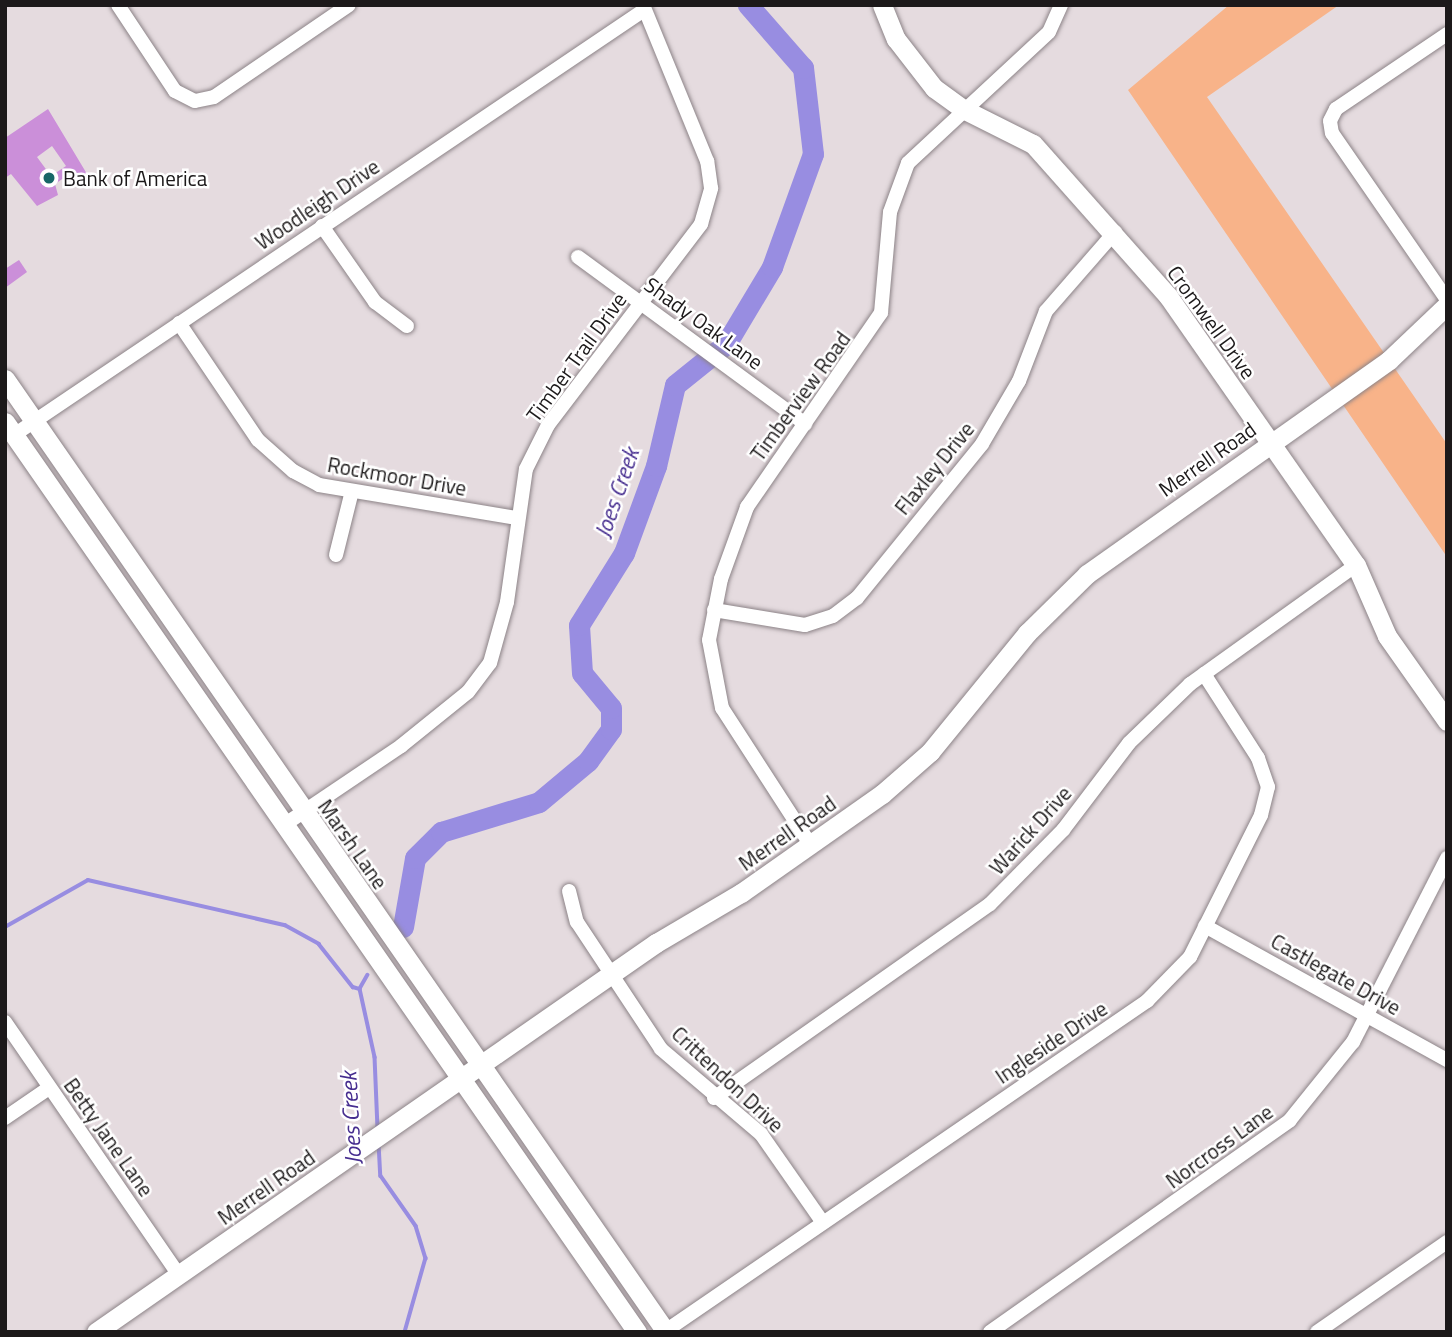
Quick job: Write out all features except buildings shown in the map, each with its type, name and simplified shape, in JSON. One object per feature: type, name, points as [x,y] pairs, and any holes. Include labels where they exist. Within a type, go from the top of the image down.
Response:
[{"type":"street","points":[[118,5],[174,91],[195,101],[214,97],[349,5]]},
{"type":"street","name":"Cromwell Drive","points":[[882,5],[910,61],[962,110],[1034,144],[1115,232],[1168,296],[1356,565],[1387,636],[1447,721]]},
{"type":"street","name":"Timberview Road","points":[[810,844],[722,709],[709,640],[713,610],[747,507],[881,313],[898,180],[917,150],[1049,32],[1061,5]]},
{"type":"street","name":"Woodleigh Drive","points":[[10,428],[34,421],[643,8]]},
{"type":"street","name":"Timber Trail Drive","points":[[284,825],[304,814],[449,708],[490,663],[507,602],[526,469],[548,425],[701,224],[711,188],[707,161],[643,8]]},
{"type":"street","points":[[1447,34],[1336,109],[1330,121],[1332,133],[1447,303]]},
{"type":"street","points":[[322,226],[375,302],[407,326]]},
{"type":"street","name":"Flaxley Drive","points":[[713,610],[805,625],[833,616],[858,598],[982,444],[1019,381],[1046,311],[1115,232]]},
{"type":"street","name":"Shady Oak Lane","points":[[578,257],[805,424]]},
{"type":"street","name":"Merrell Road","points":[[96,1332],[611,974],[810,844],[930,752],[1027,633],[1087,573],[1390,359],[1447,303]]},
{"type":"street","name":"Rockmoor Drive","points":[[179,323],[258,440],[292,471],[319,485],[517,518]]},
{"type":"street","name":"Marsh Lane","points":[[5,380],[665,1331]]},
{"type":"street","points":[[10,428],[637,1332]]},
{"type":"street","points":[[336,555],[352,491]]},
{"type":"street","name":"Warick Drive","points":[[714,1098],[990,904],[1063,830],[1129,743],[1204,674],[1356,565]]},
{"type":"street","points":[[145,624],[164,610]]},
{"type":"street","name":"Ingleside Drive","points":[[665,1331],[1147,1001],[1190,957],[1261,815],[1268,787],[1258,758],[1204,674]]},
{"type":"street","name":"Norcross Lane","points":[[990,1332],[1265,1141],[1325,1082],[1368,1015],[1447,858]]},
{"type":"street","name":"Crittendon Drive","points":[[569,891],[577,922],[661,1049],[714,1098],[761,1134],[823,1223]]},
{"type":"street","name":"Castlegate Drive","points":[[1205,926],[1447,1060]]},
{"type":"street","name":"Betty Jane Lane","points":[[5,1021],[179,1275]]},
{"type":"street","points":[[5,1118],[49,1088]]},
{"type":"street","points":[[1317,1332],[1447,1242]]},
{"type":"shaded area","points":[[1229,5],[1339,5],[1207,97],[1447,444],[1447,557],[1128,90]]},
{"type":"waterway","name":"Joes Creek","points":[[403,927],[415,858],[441,832],[539,802],[588,761],[611,729],[611,708],[582,673],[579,625],[624,553],[656,466],[675,385],[726,344],[772,267],[813,154],[803,68],[748,5]]},
{"type":"waterway","points":[[5,927],[88,880],[285,925],[319,944],[353,987],[360,989]]},
{"type":"waterway","name":"Joes Creek","points":[[368,975],[360,989],[375,1057],[378,1128]]},
{"type":"waterway","name":"Joes Creek","points":[[379,1143],[381,1176],[416,1226],[426,1258],[405,1332]]},
{"type":"place","name":"Bank of America","points":[[49,178]]}]
